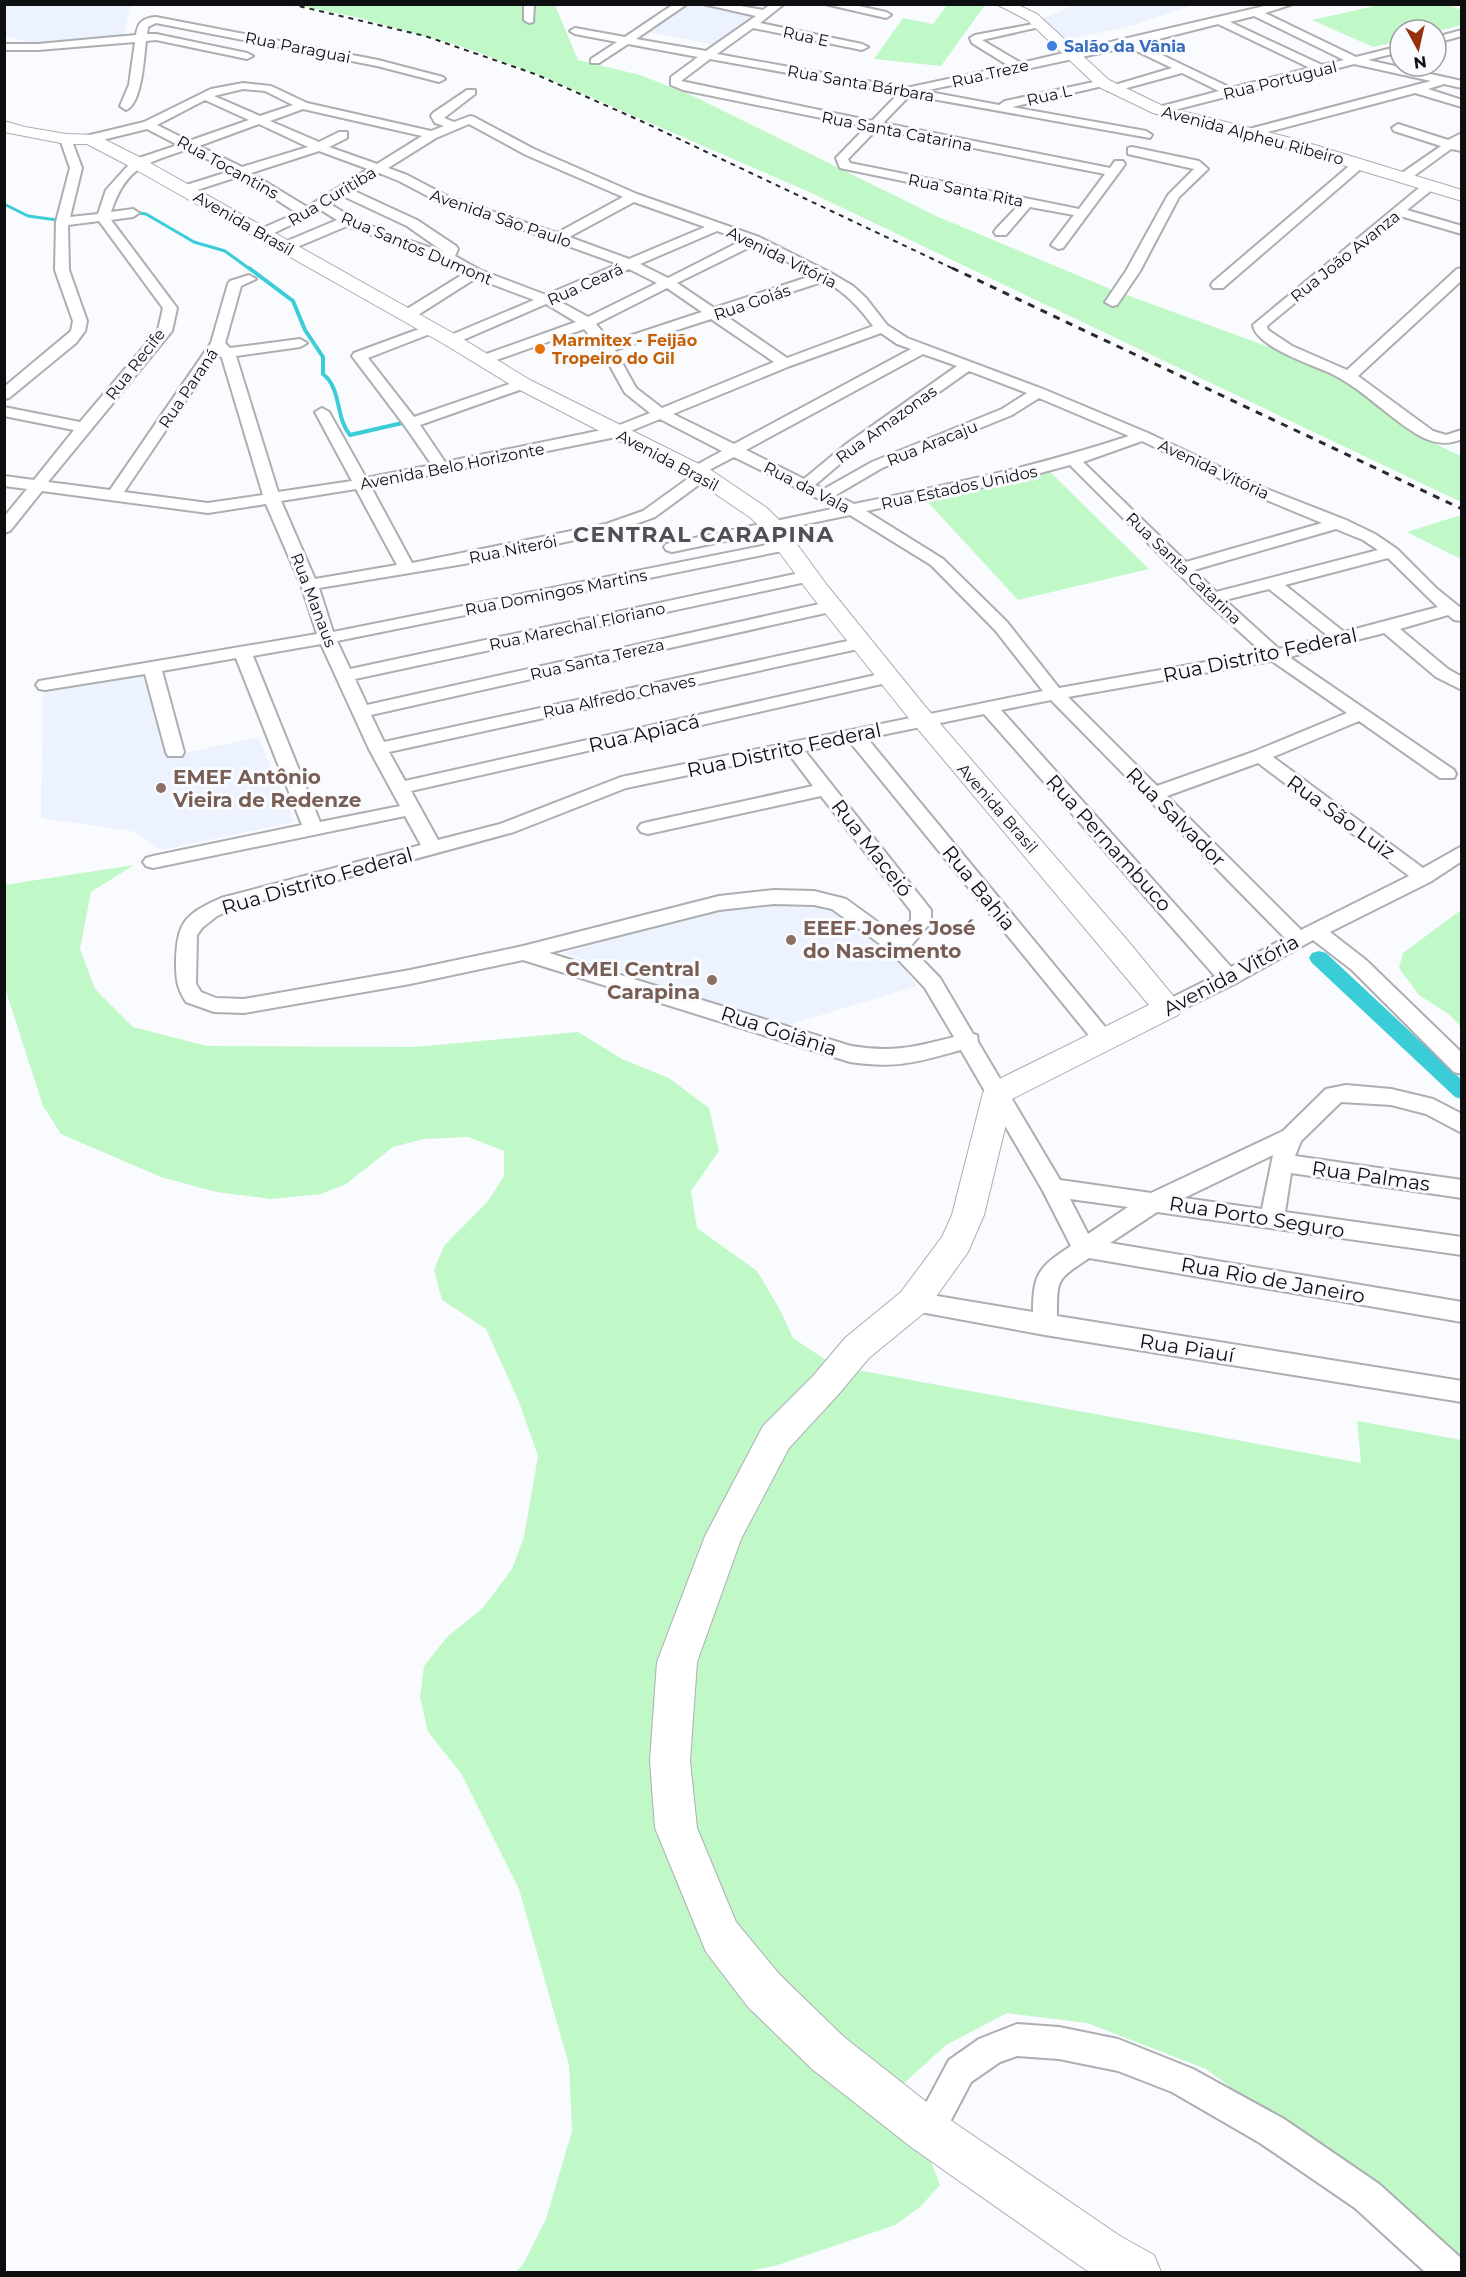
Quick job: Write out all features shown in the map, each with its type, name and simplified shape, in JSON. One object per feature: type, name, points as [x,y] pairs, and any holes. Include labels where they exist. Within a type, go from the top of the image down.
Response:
[{"type":"street","points":[[529,4],[529,20]]},
{"type":"street","points":[[596,61],[682,4]]},
{"type":"street","points":[[708,4],[765,14]]},
{"type":"street","points":[[709,55],[780,4]]},
{"type":"street","points":[[830,4],[886,15]]},
{"type":"street","name":"Avenida Alpheu Ribeiro","points":[[1003,4],[1020,10],[1041,24],[1107,86],[1158,122],[1249,133],[1289,142],[1461,196]]},
{"type":"street","name":"Rua Treze","points":[[908,91],[1128,43],[1286,5]]},
{"type":"street","points":[[1255,12],[1356,61],[1461,85]]},
{"type":"street","name":"Rua Paraguai","points":[[143,42],[143,26],[148,21],[156,20],[378,63],[438,79]]},
{"type":"street","points":[[1220,21],[1320,69]]},
{"type":"street","name":"Rua E","points":[[750,24],[862,47]]},
{"type":"street","points":[[1018,66],[976,41],[975,38],[1041,24]]},
{"type":"street","points":[[1198,26],[1218,36]]},
{"type":"street","name":"Rua Santa Bárbara","points":[[575,31],[996,107],[1158,122]]},
{"type":"street","points":[[4,47],[143,42],[156,37],[247,56]]},
{"type":"street","points":[[126,106],[135,85],[143,42]]},
{"type":"street","points":[[1128,43],[1230,92]]},
{"type":"street","name":"Rua Portugual","points":[[1158,122],[1230,92],[1388,52]]},
{"type":"street","name":"Rua Santa Catarina","points":[[709,55],[675,79],[675,83],[683,87],[872,126],[1112,172]]},
{"type":"street","points":[[1277,65],[1297,75]]},
{"type":"street","name":"Rua L","points":[[996,107],[1183,69]]},
{"type":"street","points":[[1249,133],[1461,78]]},
{"type":"street","points":[[90,139],[148,125],[223,88],[254,86],[273,90],[303,105],[432,135]]},
{"type":"street","points":[[1415,89],[1461,104]]},
{"type":"street","points":[[872,126],[908,91]]},
{"type":"street","points":[[454,126],[439,120],[437,116],[471,92]]},
{"type":"street","name":"Avenida São Paulo","points":[[205,96],[258,122],[379,168],[445,200],[630,264],[668,283],[785,363]]},
{"type":"street","points":[[103,217],[112,190],[137,163],[303,105]]},
{"type":"street","name":"Avenida Vitória","points":[[432,135],[470,120],[530,152],[633,197],[754,240],[826,276],[861,301],[882,327],[892,335],[1143,436],[1258,491],[1340,523],[1375,540],[1391,552],[1430,592],[1456,613]]},
{"type":"street","points":[[1058,245],[1112,172],[1158,122]]},
{"type":"street","name":"Rua Tocantins","points":[[148,125],[242,172],[308,213]]},
{"type":"street","name":"Avenida Brasil","points":[[4,126],[22,132],[66,139],[90,139],[137,163],[187,189],[261,234],[451,340],[523,384],[700,473],[759,513],[772,526],[861,643],[925,721],[1168,1008]]},
{"type":"street","name":"Rua Santa Rita","points":[[872,126],[842,158],[844,165],[1081,213]]},
{"type":"street","points":[[1398,128],[1455,146]]},
{"type":"street","points":[[187,189],[319,147],[343,135]]},
{"type":"street","name":"Rua Curitiba","points":[[261,234],[308,213],[432,135]]},
{"type":"street","points":[[1403,178],[1455,146],[1461,136]]},
{"type":"street","points":[[4,395],[71,340],[78,331],[80,321],[63,270],[62,222],[76,168],[66,139]]},
{"type":"street","points":[[1112,302],[1133,271],[1174,195],[1202,169],[1195,164],[1132,151]]},
{"type":"street","points":[[1218,285],[1359,164]]},
{"type":"street","name":"Rua João Avanza","points":[[1349,376],[1270,340],[1261,332],[1260,325],[1429,186]]},
{"type":"street","points":[[343,191],[432,235],[451,249],[449,258]]},
{"type":"street","points":[[558,238],[633,197]]},
{"type":"street","points":[[1001,232],[1028,202]]},
{"type":"street","name":"Rua Santos Dumont","points":[[321,204],[347,221],[377,234],[449,258],[475,273],[548,300]]},
{"type":"street","points":[[1400,212],[1461,230]]},
{"type":"street","points":[[62,222],[132,213]]},
{"type":"street","name":"Rua Recife","points":[[4,528],[84,427],[165,331],[170,308],[103,217]]},
{"type":"street","points":[[285,247],[347,221]]},
{"type":"street","name":"Rua Ceará","points":[[451,340],[718,226]]},
{"type":"street","points":[[483,360],[587,323],[754,240]]},
{"type":"street","points":[[1459,436],[1446,440],[1428,434],[1349,376],[1461,272]]},
{"type":"street","points":[[406,315],[430,304],[441,292],[475,273]]},
{"type":"street","name":"Rua Goiás","points":[[608,348],[826,276]]},
{"type":"street","name":"Rua Paraná","points":[[114,496],[223,347],[235,284],[249,279]]},
{"type":"street","name":"Rua da Vala","points":[[548,300],[587,323],[608,348],[630,390],[659,413],[825,495],[912,544],[960,583],[1001,626],[1054,694]]},
{"type":"street","name":"Avenida Belo Horizonte","points":[[4,481],[208,508],[361,484],[616,432],[785,363],[882,327]]},
{"type":"street","points":[[430,329],[359,356],[411,423],[442,469]]},
{"type":"street","points":[[223,347],[300,343]]},
{"type":"street","name":"Rua Manaus","points":[[223,347],[243,395],[273,498],[309,585],[327,638],[378,749],[433,849]]},
{"type":"street","name":"Rua Niterói","points":[[309,585],[555,541],[631,522],[649,514],[700,473],[735,450],[922,349]]},
{"type":"street","name":"Rua Amazonas","points":[[806,486],[850,448],[968,365]]},
{"type":"street","points":[[411,423],[523,384]]},
{"type":"street","name":"Rua Aracaju","points":[[825,495],[877,465],[1007,412],[1038,392]]},
{"type":"street","points":[[4,411],[84,427]]},
{"type":"street","points":[[322,412],[407,568]]},
{"type":"street","name":"Rua Estados Unidos","points":[[672,547],[853,510],[1073,460],[1143,436]]},
{"type":"street","name":"Rua Santa Catarina","points":[[1073,460],[1213,598],[1275,655],[1447,774]]},
{"type":"street","points":[[1182,568],[1340,523]]},
{"type":"street","name":"Rua Domingos Martins","points":[[45,685],[327,638],[786,546]]},
{"type":"street","points":[[1213,598],[1391,552]]},
{"type":"street","name":"Rua Marechal Floriano","points":[[344,676],[809,576]]},
{"type":"street","points":[[1271,582],[1342,639]]},
{"type":"street","name":"Rua Santa Tereza","points":[[361,712],[833,606]]},
{"type":"street","name":"Rua Distrito Federal","points":[[1084,1248],[1053,1188],[969,1040],[933,983],[898,947],[839,904],[814,898],[774,897],[719,903],[523,953],[410,977],[244,1006],[214,1005],[194,997],[186,984],[187,935],[195,923],[210,911],[228,903],[507,828],[621,783],[1054,694],[1275,655],[1387,627],[1456,613]]},
{"type":"street","points":[[1387,627],[1435,668],[1461,685]]},
{"type":"street","name":"Rua Alfredo Chaves","points":[[378,749],[861,643]]},
{"type":"street","points":[[243,652],[312,828]]},
{"type":"street","points":[[152,668],[175,752]]},
{"type":"street","name":"Rua Apiacá","points":[[399,788],[889,677]]},
{"type":"street","name":"Rua Salvador","points":[[1054,694],[1154,794],[1306,935],[1359,965],[1461,1066]]},
{"type":"street","name":"Rua Pernambuco","points":[[989,708],[1229,978]]},
{"type":"street","name":"Rua São Luiz","points":[[1154,794],[1260,756],[1361,714]]},
{"type":"street","name":"Rua Bahia","points":[[855,736],[1104,1039]]},
{"type":"street","name":"Rua Maceió","points":[[794,749],[921,910],[921,922],[898,947]]},
{"type":"street","name":"Rua São Luiz","points":[[1260,756],[1424,877]]},
{"type":"street","points":[[648,828],[826,789]]},
{"type":"street","points":[[153,862],[412,809]]},
{"type":"street","name":"Avenida Vitória","points":[[998,1093],[1229,978],[1306,935],[1424,877],[1461,852]]},
{"type":"street","name":"Rua Goiânia","points":[[523,953],[661,993],[850,1054],[877,1058],[906,1057],[969,1040]]},
{"type":"street","points":[[998,1093],[963,1229],[956,1243],[913,1302],[857,1348],[825,1386],[776,1437],[724,1536],[677,1662],[670,1761],[676,1828],[721,1936],[764,1992],[828,2053],[927,2131],[1102,2253],[1137,2272]]},
{"type":"street","name":"Rua Palmas","points":[[1272,1219],[1281,1163],[1291,1137],[1324,1102],[1334,1095],[1346,1093],[1391,1097],[1433,1107],[1461,1125]]},
{"type":"street","points":[[1045,1325],[1045,1285],[1056,1268],[1155,1201],[1291,1137]]},
{"type":"street","name":"Rua Palmas","points":[[1281,1163],[1461,1189]]},
{"type":"street","name":"Rua Porto Seguro","points":[[1053,1188],[1461,1246]]},
{"type":"street","name":"Rua Rio de Janeiro","points":[[1084,1248],[1461,1312]]},
{"type":"street","name":"Rua Piauí","points":[[913,1302],[1461,1392]]},
{"type":"street","points":[[927,2131],[960,2071],[990,2050],[1017,2040],[1059,2043],[1118,2055],[1182,2080],[1272,2131],[1367,2196],[1450,2272]]},
{"type":"shaded area","points":[[5,5],[131,5],[123,36],[38,44],[5,36]]},
{"type":"shaded area","points":[[1074,5],[1194,5],[1134,25],[1063,41],[1042,19]]},
{"type":"shaded area","points":[[685,6],[753,14],[712,44],[648,32]]},
{"type":"shaded area","name":"EMEF Antônio Vieira de Redenze","points":[[142,673],[168,757],[258,737],[294,822],[161,850],[132,831],[41,818],[43,689]]},
{"type":"shaded area","points":[[762,903],[834,907],[898,960],[917,986],[781,1027],[563,953],[675,920]]},
{"type":"green space","points":[[948,4],[985,5],[941,66],[874,59],[903,18],[933,24]]},
{"type":"green space","points":[[1384,4],[1448,5],[1461,10],[1461,25],[1448,29],[1448,18],[1388,18],[1388,44],[1373,47],[1312,20]]},
{"type":"green space","points":[[297,5],[555,5],[578,60],[640,75],[693,96],[936,216],[1108,288],[1301,359],[1352,383],[1423,438],[1461,456],[1461,502],[807,191],[537,74],[460,46],[355,17]]},
{"type":"green space","points":[[1049,471],[1149,569],[1018,600],[924,498]]},
{"type":"green space","points":[[1458,516],[1461,518],[1461,559],[1407,532]]},
{"type":"green space","points":[[134,865],[91,892],[80,949],[95,989],[133,1027],[207,1046],[414,1047],[578,1032],[622,1059],[669,1078],[709,1108],[719,1151],[691,1191],[697,1228],[757,1271],[779,1308],[793,1338],[835,1366],[1361,1463],[1357,1421],[1461,1440],[1461,2268],[1368,2190],[1206,2069],[1087,2023],[1007,2013],[946,2045],[902,2085],[940,2185],[920,2207],[895,2225],[778,2265],[745,2272],[516,2272],[524,2263],[546,2219],[572,2131],[569,2065],[519,1889],[461,1773],[428,1732],[420,1697],[424,1666],[448,1636],[482,1609],[512,1569],[524,1537],[538,1456],[519,1402],[486,1329],[442,1300],[434,1270],[444,1246],[488,1201],[504,1176],[504,1151],[468,1137],[423,1139],[393,1147],[346,1184],[321,1194],[271,1199],[216,1192],[161,1177],[61,1134],[43,1106],[5,988],[4,885]]},
{"type":"green space","points":[[1461,910],[1461,1027],[1450,1015],[1419,995],[1399,968],[1403,953]]},
{"type":"waterway","points":[[4,204],[28,216],[57,220]]},
{"type":"waterway","points":[[131,212],[146,214],[194,242],[225,251],[251,270]]},
{"type":"waterway","points":[[249,268],[293,301],[305,330],[323,357],[323,374],[333,387],[342,420],[350,435],[411,421]]},
{"type":"waterway","points":[[1319,958],[1462,1092]]},
{"type":"railway","points":[[290,4],[425,36],[535,74],[641,121],[956,270]]},
{"type":"railway","points":[[952,268],[1462,509]]},
{"type":"place","name":"Salão da Vânia","points":[[1052,46]]},
{"type":"place","name":"Marmitex - Feijão Tropeiro do Gil","points":[[540,349]]},
{"type":"place","name":"EMEF Antônio Vieira de Redenze","points":[[161,788]]},
{"type":"place","name":"EEEF Jones José do Nascimento","points":[[791,940]]},
{"type":"place","name":"CMEI Central Carapina","points":[[712,980]]},
{"type":"district","name":"CENTRAL CARAPINA","points":[[704,534]]}]
